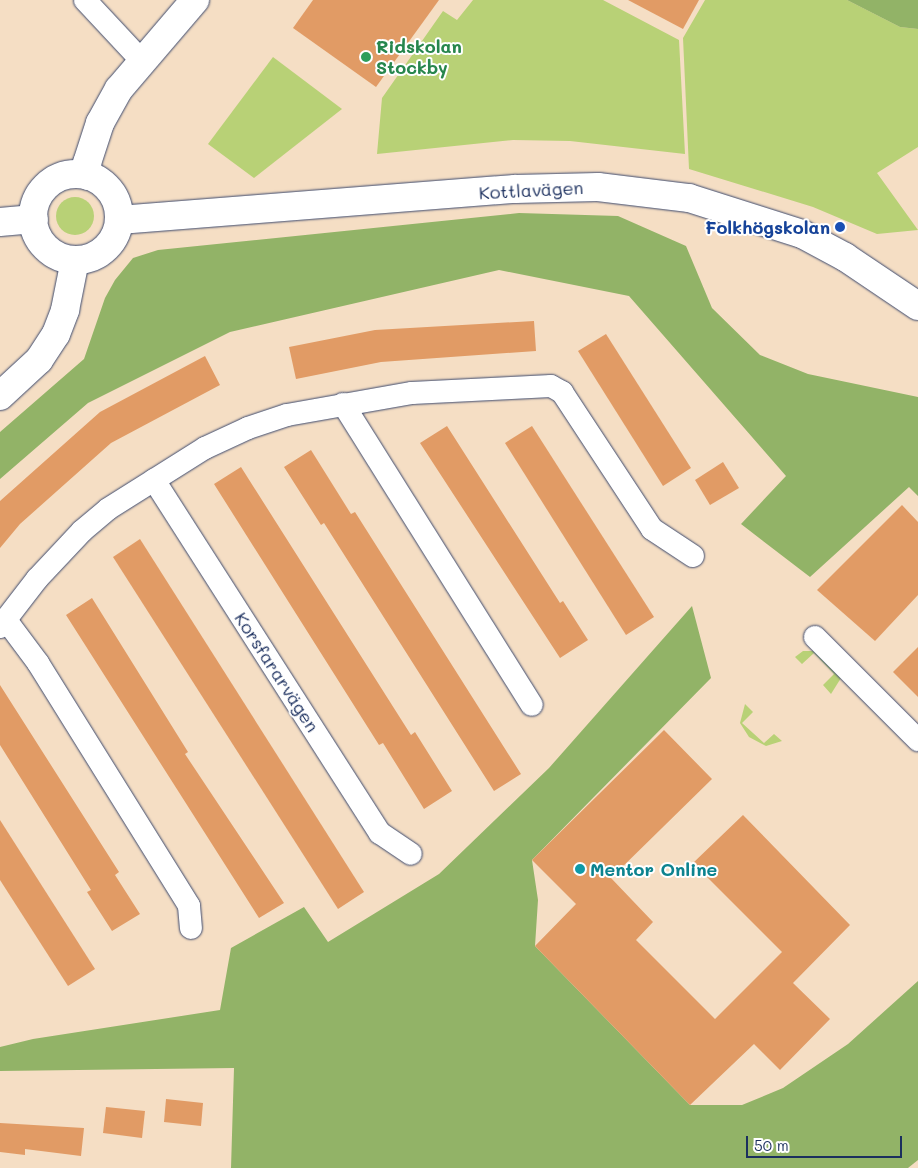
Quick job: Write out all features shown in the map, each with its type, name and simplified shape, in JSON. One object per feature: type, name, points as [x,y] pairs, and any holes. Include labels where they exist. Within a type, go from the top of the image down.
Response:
[{"type":"street","points":[[85,0],[141,60]]},
{"type":"street","points":[[88,176],[87,163],[100,123],[141,60],[195,0]]},
{"type":"street","points":[[64,176],[88,176],[110,192],[117,204],[119,220],[115,235],[104,249],[90,258],[75,260],[63,258],[48,249],[38,236],[34,219],[38,199],[50,184],[64,176]]},
{"type":"street","name":"Kottlavägen","points":[[119,220],[515,189],[598,187],[689,198],[802,234],[852,262],[918,306]]},
{"type":"street","points":[[0,222],[34,219]]},
{"type":"street","points":[[0,396],[38,360],[56,334],[65,310],[75,260]]},
{"type":"street","points":[[191,928],[189,906],[38,662],[3,623],[37,579],[82,531],[154,480],[205,448],[248,428],[287,415],[412,393],[551,386],[568,400],[652,529],[693,556]]},
{"type":"street","points":[[343,404],[532,705]]},
{"type":"street","name":"Korsfararvägen","points":[[154,480],[380,833],[411,854]]},
{"type":"street","points":[[815,637],[918,740]]},
{"type":"green space","points":[[473,0],[603,0],[679,40],[685,154],[570,141],[513,140],[377,154],[382,98],[443,11],[457,20]]},
{"type":"green space","points":[[705,0],[847,0],[900,27],[918,29],[918,147],[877,173],[918,230],[877,234],[813,207],[689,169],[683,38]]},
{"type":"green space","points":[[847,0],[918,0],[918,29],[900,27]]},
{"type":"green space","points":[[273,57],[342,109],[254,178],[208,144]]},
{"type":"green space","points":[[75,197],[89,202],[94,216],[89,230],[75,235],[61,230],[56,216],[61,202]]},
{"type":"green space","points":[[519,213],[618,216],[686,246],[712,308],[760,355],[808,374],[918,397],[918,496],[909,487],[810,577],[741,524],[786,476],[629,296],[499,270],[230,332],[88,403],[0,479],[0,432],[84,359],[105,298],[115,280],[133,258],[158,250]]},
{"type":"green space","points":[[692,606],[711,678],[532,860],[538,900],[535,946],[690,1105],[742,1105],[783,1088],[848,1044],[918,981],[918,1160],[908,1168],[231,1168],[234,1068],[0,1071],[0,1047],[33,1039],[220,1010],[231,948],[304,907],[328,942],[439,874],[549,768]]},
{"type":"green space","points":[[803,651],[813,651],[841,678],[831,694],[823,685],[834,674],[814,653],[802,664],[795,657]]},
{"type":"green space","points":[[745,704],[753,712],[742,723],[764,743],[774,734],[782,741],[766,746],[749,737],[740,723]]},
{"type":"building","name":"Ridskolan Stockby","points":[[313,0],[439,0],[376,87],[293,28]]},
{"type":"building","points":[[628,0],[699,0],[683,29]]},
{"type":"building","points":[[534,321],[536,351],[381,362],[296,379],[289,347],[375,330]]},
{"type":"building","points":[[606,334],[691,468],[663,486],[578,351]]},
{"type":"building","points":[[205,356],[220,385],[111,443],[20,524],[0,548],[0,501],[100,412]]},
{"type":"building","points":[[447,426],[560,603],[563,601],[588,640],[560,658],[420,443]]},
{"type":"building","points":[[532,426],[654,617],[626,635],[505,443]]},
{"type":"building","points":[[311,450],[351,514],[355,512],[521,774],[494,791],[324,523],[321,525],[284,467]]},
{"type":"building","points":[[723,462],[739,488],[710,505],[695,480]]},
{"type":"building","points":[[241,467],[411,735],[415,732],[452,791],[424,809],[383,743],[379,745],[214,484]]},
{"type":"building","points":[[902,505],[918,522],[918,595],[875,641],[817,590]]},
{"type":"building","points":[[140,539],[364,892],[338,909],[113,557]]},
{"type":"building","points":[[92,598],[188,752],[185,754],[284,903],[259,918],[66,615]]},
{"type":"building","points":[[918,647],[918,697],[893,672]]},
{"type":"building","points":[[0,685],[119,872],[115,875],[140,914],[112,931],[87,892],[91,890],[0,745]]},
{"type":"building","points":[[664,730],[712,779],[611,878],[653,922],[636,940],[715,1019],[782,952],[693,863],[743,815],[850,925],[793,983],[830,1019],[780,1070],[754,1044],[690,1105],[535,946],[576,904],[532,860]]},
{"type":"building","points":[[0,820],[95,969],[68,986],[0,880]]},
{"type":"building","points":[[166,1099],[203,1103],[201,1126],[164,1122]]},
{"type":"building","points":[[106,1107],[145,1111],[142,1138],[103,1133]]},
{"type":"building","points":[[0,1123],[84,1128],[81,1156],[25,1149],[25,1155],[0,1152]]},
{"type":"place","name":"Ridskolan Stockby","points":[[366,57]]},
{"type":"place","name":"Folkhögskolan","points":[[840,227]]},
{"type":"place","name":"Mentor Online","points":[[580,869]]}]
